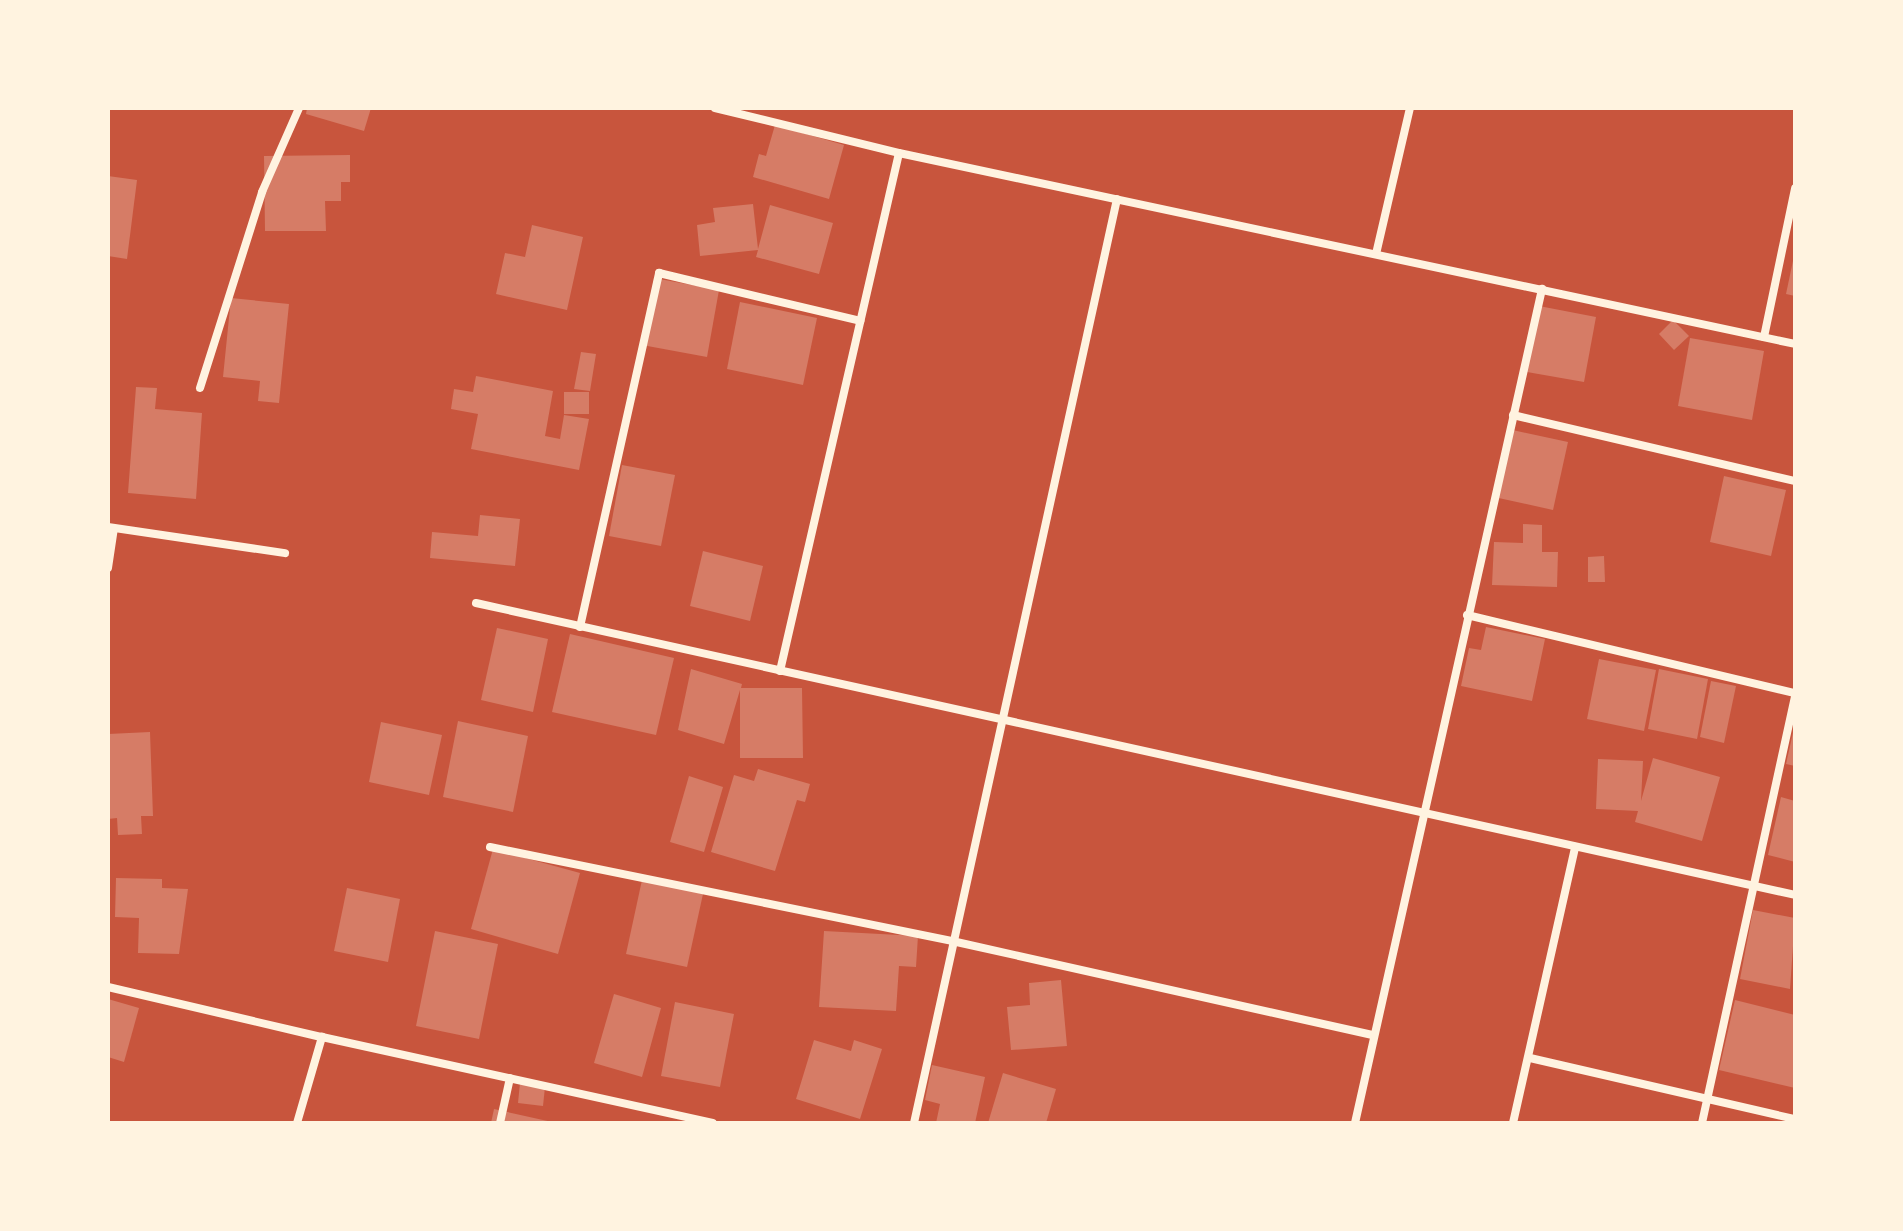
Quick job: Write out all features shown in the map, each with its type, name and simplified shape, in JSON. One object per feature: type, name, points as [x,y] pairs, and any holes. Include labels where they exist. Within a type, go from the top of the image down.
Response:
[{"type":"street","points":[[200,388],[262,192],[299,108]]},
{"type":"street","points":[[715,108],[899,153],[1795,344]]},
{"type":"street","points":[[1376,254],[1410,108]]},
{"type":"street","points":[[780,671],[899,153]]},
{"type":"street","points":[[1764,337],[1795,188]]},
{"type":"street","points":[[914,1123],[999,721],[1117,199]]},
{"type":"street","points":[[580,627],[659,273],[860,321]]},
{"type":"street","points":[[1355,1123],[1542,289]]},
{"type":"street","points":[[1513,415],[1795,481]]},
{"type":"street","points":[[108,568],[111,527],[285,553]]},
{"type":"street","points":[[476,603],[1795,895]]},
{"type":"street","points":[[1467,615],[1795,694],[1702,1123]]},
{"type":"street","points":[[490,847],[952,941],[1374,1035]]},
{"type":"street","points":[[1513,1123],[1575,847]]},
{"type":"street","points":[[108,987],[709,1123]]},
{"type":"street","points":[[297,1123],[322,1037]]},
{"type":"street","points":[[1530,1058],[1795,1119]]},
{"type":"street","points":[[500,1123],[510,1078]]},
{"type":"building","points":[[307,108],[371,108],[364,131],[306,114]]},
{"type":"building","points":[[775,125],[844,145],[829,199],[753,177],[759,154],[766,156]]},
{"type":"building","points":[[350,155],[350,182],[341,182],[341,201],[325,201],[326,231],[265,231],[264,156]]},
{"type":"building","points":[[108,176],[137,180],[127,259],[108,256]]},
{"type":"building","points":[[753,204],[758,249],[770,205],[833,223],[819,274],[756,257],[758,250],[700,256],[697,225],[715,222],[713,208]]},
{"type":"building","points":[[532,225],[583,237],[567,310],[496,294],[505,253],[525,257]]},
{"type":"building","points":[[1795,256],[1795,296],[1786,294]]},
{"type":"building","points":[[654,278],[719,290],[707,357],[642,345]]},
{"type":"building","points":[[231,298],[289,304],[279,403],[258,401],[260,381],[223,377]]},
{"type":"building","points":[[740,302],[817,318],[803,385],[727,369]]},
{"type":"building","points":[[1539,306],[1596,317],[1584,382],[1527,372]]},
{"type":"building","points":[[1673,320],[1689,336],[1674,350],[1659,334]]},
{"type":"building","points":[[1690,338],[1764,351],[1752,420],[1678,406]]},
{"type":"building","points":[[581,352],[596,354],[590,391],[574,389]]},
{"type":"building","points":[[476,376],[553,391],[545,436],[560,439],[564,415],[589,419],[579,470],[471,449],[478,414],[451,409],[454,389],[473,392]]},
{"type":"building","points":[[136,387],[157,388],[155,409],[202,413],[196,499],[128,493]]},
{"type":"building","points":[[564,392],[589,392],[589,414],[564,414]]},
{"type":"building","points":[[1508,429],[1568,442],[1553,510],[1494,497]]},
{"type":"building","points":[[622,465],[675,475],[661,546],[609,536]]},
{"type":"building","points":[[1724,476],[1786,490],[1771,556],[1710,542]]},
{"type":"building","points":[[480,515],[520,519],[515,566],[430,558],[432,532],[478,536]]},
{"type":"building","points":[[1523,524],[1542,525],[1542,552],[1558,552],[1557,587],[1492,585],[1494,542],[1523,543]]},
{"type":"building","points":[[703,551],[763,566],[750,621],[690,606]]},
{"type":"building","points":[[1604,556],[1605,582],[1588,582],[1588,557]]},
{"type":"building","points":[[1486,627],[1545,639],[1532,701],[1461,686],[1469,648],[1481,650]]},
{"type":"building","points":[[497,628],[548,639],[533,712],[481,700]]},
{"type":"building","points":[[570,634],[674,658],[656,735],[552,712]]},
{"type":"building","points":[[1599,659],[1656,670],[1644,731],[1587,719]]},
{"type":"building","points":[[691,669],[742,684],[741,688],[802,688],[803,758],[740,758],[740,690],[724,744],[678,730]]},
{"type":"building","points":[[1659,669],[1708,679],[1697,739],[1648,729]]},
{"type":"building","points":[[1711,681],[1736,686],[1724,743],[1700,737]]},
{"type":"building","points":[[458,721],[528,736],[513,812],[443,797]]},
{"type":"building","points":[[381,722],[442,735],[429,795],[369,782]]},
{"type":"building","points":[[1795,728],[1795,766],[1786,764]]},
{"type":"building","points":[[150,732],[153,816],[141,816],[142,834],[118,835],[117,818],[108,819],[108,734]]},
{"type":"building","points":[[1653,758],[1720,777],[1702,841],[1635,822],[1638,811],[1596,809],[1598,759],[1643,761],[1641,801]]},
{"type":"building","points":[[758,769],[810,784],[805,802],[797,800],[775,871],[711,852],[734,775],[754,781]]},
{"type":"building","points":[[689,776],[723,787],[704,852],[670,842]]},
{"type":"building","points":[[1781,797],[1795,801],[1795,862],[1768,855]]},
{"type":"building","points":[[493,849],[580,873],[558,954],[471,929]]},
{"type":"building","points":[[116,878],[162,879],[162,888],[188,889],[179,954],[138,953],[139,918],[115,917]]},
{"type":"building","points":[[642,880],[703,894],[687,967],[626,954]]},
{"type":"building","points":[[347,888],[400,899],[388,962],[334,951]]},
{"type":"building","points":[[1753,910],[1795,918],[1790,989],[1740,979]]},
{"type":"building","points":[[435,931],[498,944],[479,1039],[416,1026]]},
{"type":"building","points":[[824,931],[918,936],[916,967],[899,966],[896,1011],[819,1007]]},
{"type":"building","points":[[1061,980],[1067,1046],[1011,1050],[1007,1007],[1030,1005],[1029,983]]},
{"type":"building","points":[[614,994],[661,1008],[642,1077],[594,1063]]},
{"type":"building","points":[[108,999],[139,1008],[124,1062],[108,1057]]},
{"type":"building","points":[[1735,1000],[1795,1015],[1795,1088],[1719,1070]]},
{"type":"building","points":[[675,1002],[734,1014],[720,1087],[661,1076]]},
{"type":"building","points":[[814,1040],[851,1051],[854,1040],[882,1049],[860,1119],[796,1099]]},
{"type":"building","points":[[932,1065],[985,1077],[975,1123],[936,1123],[940,1104],[925,1100]]},
{"type":"building","points":[[1003,1073],[1056,1089],[1046,1123],[988,1123]]},
{"type":"building","points":[[520,1083],[545,1087],[543,1106],[518,1103]]},
{"type":"building","points":[[494,1109],[552,1122],[552,1123],[491,1123]]}]
